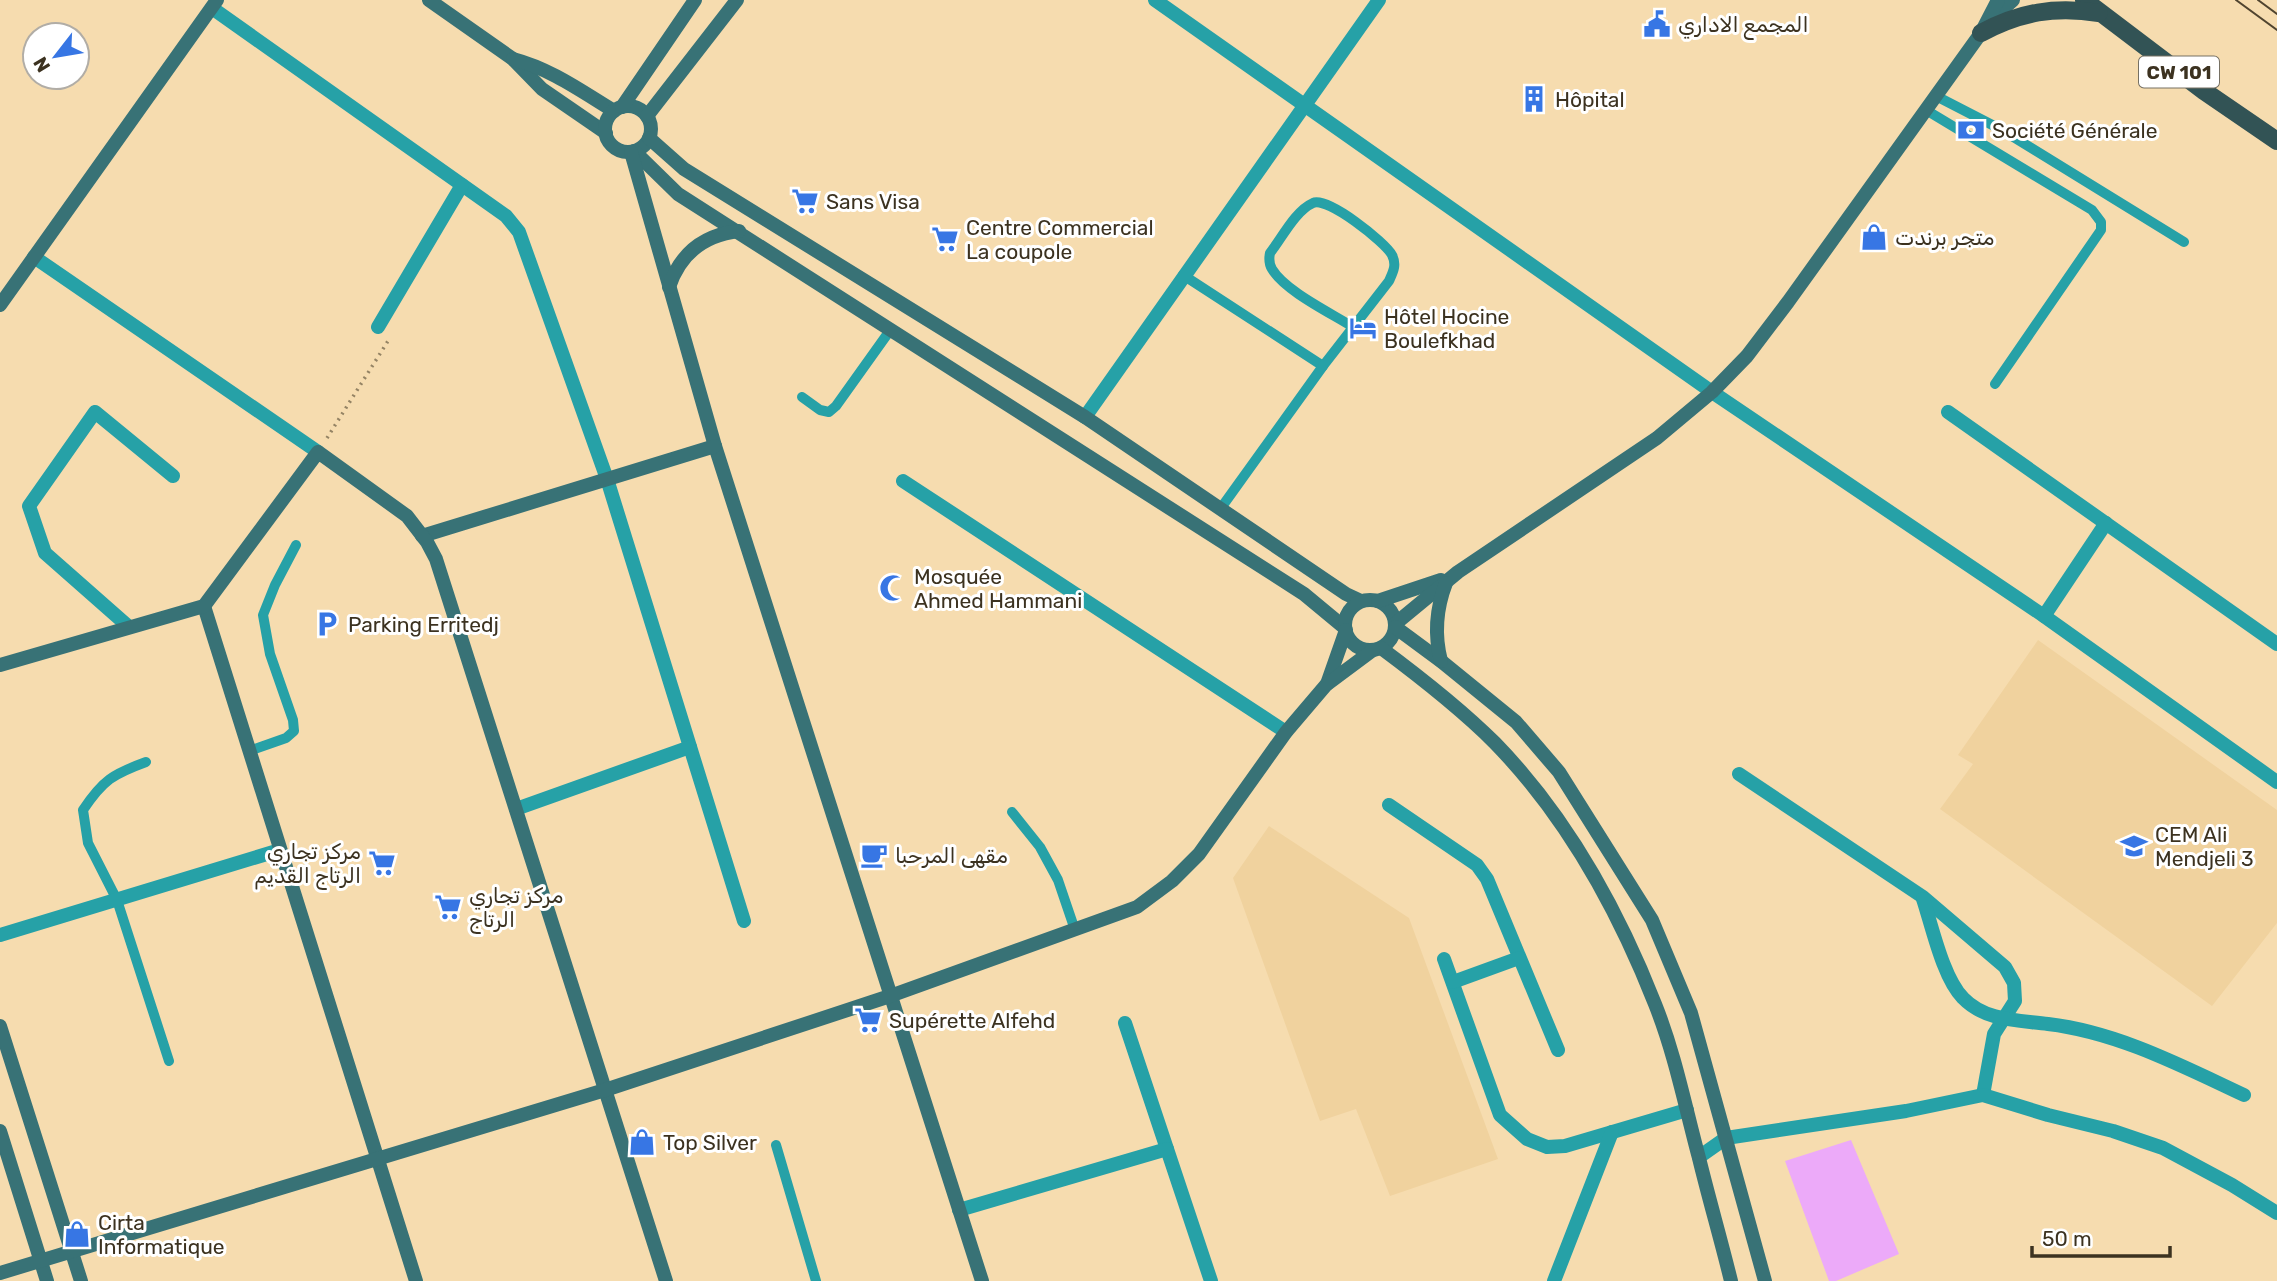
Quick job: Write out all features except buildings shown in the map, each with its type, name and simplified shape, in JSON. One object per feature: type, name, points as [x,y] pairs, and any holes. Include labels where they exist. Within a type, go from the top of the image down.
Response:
[{"type":"main road","points":[[429,0],[513,59],[542,89],[606,133],[615,148],[633,151],[670,188],[1304,594],[1346,629],[1352,642],[1358,647],[1377,649],[1434,689],[1493,741],[1535,789],[1585,863],[1626,938],[1656,1006],[1687,1110],[1731,1281]]},
{"type":"main road","points":[[606,133],[607,121],[695,0]]},
{"type":"main road","points":[[647,116],[737,0]]},
{"type":"main road","points":[[1395,625],[1458,572],[1657,438],[1712,392],[1747,356],[1983,30],[1998,0]]},
{"type":"main road","points":[[1983,30],[2013,0]]},
{"type":"main road","name":"CW 101","points":[[2084,0],[2277,141]]},
{"type":"main road","points":[[0,305],[214,4]]},
{"type":"main road","points":[[1983,30],[2038,11],[2075,9],[2099,13]]},
{"type":"main road","points":[[513,59],[552,72],[618,109],[633,107],[647,116],[651,127],[649,138],[643,146],[633,151]]},
{"type":"main road","points":[[649,138],[684,169],[1085,417],[1346,594],[1362,601],[1378,601],[1419,589],[1458,572]]},
{"type":"main road","points":[[633,151],[715,446],[982,1281]]},
{"type":"main road","points":[[669,287],[680,263],[700,243],[725,233],[739,231]]},
{"type":"main road","points":[[422,536],[715,446]]},
{"type":"main road","points":[[0,665],[204,606],[318,452],[407,516],[436,559],[666,1281]]},
{"type":"main road","points":[[1441,661],[1437,621],[1447,582]]},
{"type":"main road","points":[[1326,685],[1346,629],[1348,612],[1362,601]]},
{"type":"main road","points":[[0,1273],[606,1090],[890,996],[1137,907],[1172,881],[1199,855],[1286,732],[1326,685],[1393,636],[1395,625],[1392,612],[1378,601]]},
{"type":"main road","points":[[204,606],[416,1281]]},
{"type":"main road","points":[[1395,625],[1516,722],[1559,772],[1652,920],[1691,1013],[1765,1281]]},
{"type":"main road","points":[[0,1026],[81,1281]]},
{"type":"main road","points":[[0,1131],[47,1281]]},
{"type":"street","points":[[1156,0],[1712,392],[2044,616],[2277,782]]},
{"type":"street","points":[[1085,417],[1380,0]]},
{"type":"street","points":[[214,4],[506,216],[519,232],[607,479],[744,921]]},
{"type":"street","points":[[378,327],[462,185]]},
{"type":"street","points":[[34,257],[318,452]]},
{"type":"street","points":[[129,627],[45,553],[29,506],[94,412],[173,476]]},
{"type":"street","points":[[1948,412],[2277,644]]},
{"type":"street","points":[[903,481],[1286,732]]},
{"type":"street","points":[[2044,616],[2106,523]]},
{"type":"street","points":[[516,809],[690,747]]},
{"type":"street","points":[[1740,774],[1923,897],[2005,967],[2014,984],[2015,1001],[1994,1034],[1983,1095]]},
{"type":"street","points":[[1390,805],[1477,865],[1487,879],[1558,1050]]},
{"type":"street","points":[[0,935],[280,850]]},
{"type":"street","points":[[1923,897],[1951,982],[1963,998],[1979,1011],[2002,1019],[2052,1024],[2114,1039],[2244,1095]]},
{"type":"street","points":[[1453,982],[1519,958]]},
{"type":"street","points":[[1444,959],[1500,1115],[1527,1139],[1547,1147],[1565,1146],[1687,1110]]},
{"type":"street","points":[[1125,1023],[1211,1281]]},
{"type":"street","points":[[1699,1157],[1727,1138],[1906,1111],[1983,1095],[2113,1131],[2163,1148],[2277,1213]]},
{"type":"street","points":[[1555,1281],[1612,1132]]},
{"type":"street","points":[[959,1210],[1167,1149]]},
{"type":"lane","points":[[1936,96],[2002,130],[2184,242]]},
{"type":"lane","points":[[1926,110],[2092,210],[2102,222],[2101,230],[1995,384]]},
{"type":"lane","points":[[1221,508],[1323,366],[1389,281],[1395,267],[1393,256],[1385,245],[1334,207],[1319,202],[1312,204],[1301,213],[1270,253],[1272,270],[1290,287],[1353,327]]},
{"type":"lane","points":[[1183,275],[1323,366]]},
{"type":"lane","points":[[802,397],[820,410],[829,412],[836,407],[891,329]]},
{"type":"lane","points":[[249,751],[286,738],[294,731],[293,720],[270,654],[263,615],[296,545]]},
{"type":"lane","points":[[146,762],[114,774],[95,791],[83,810],[88,843],[117,900],[169,1061]]},
{"type":"lane","points":[[1012,812],[1040,847],[1058,880],[1075,930]]},
{"type":"lane","points":[[776,1145],[816,1281]]},
{"type":"path","points":[[318,452],[388,340],[378,327]]},
{"type":"shaded area","name":"CEM Ali Mendjeli 3","points":[[2038,640],[2277,810],[2277,923],[2212,1006],[1940,809],[1973,764],[1958,755]]},
{"type":"shaded area","points":[[1269,826],[1409,918],[1498,1159],[1390,1196],[1356,1109],[1320,1121],[1233,878]]},
{"type":"shaded area","points":[[1851,1140],[1899,1254],[1836,1281],[1829,1281],[1785,1161]]},
{"type":"tram line","points":[[2236,0],[2277,30]]},
{"type":"tram line","points":[[2258,0],[2277,14]]},
{"type":"place","name":"المجمع الاداري","points":[[1657,24]]},
{"type":"place","name":"Hôpital","points":[[1534,99]]},
{"type":"place","name":"Société Générale","points":[[1971,130]]},
{"type":"place","name":"Sans Visa","points":[[805,201]]},
{"type":"place","name":"متجر برندت","points":[[1874,237]]},
{"type":"place","name":"Centre Commercial La coupole","points":[[945,239]]},
{"type":"place","name":"Hôtel Hocine Boulefkhad","points":[[1363,328]]},
{"type":"place","name":"Mosquée Ahmed Hammani","points":[[893,588]]},
{"type":"place","name":"Parking Erritedj","points":[[327,624]]},
{"type":"place","name":"CEM Ali Mendjeli 3","points":[[2134,846]]},
{"type":"place","name":"مقهى المرحبا","points":[[874,855]]},
{"type":"place","name":"مركز تجاري الرتاج القديم","points":[[382,863]]},
{"type":"place","name":"مركز تجاري الرتاج","points":[[448,907]]},
{"type":"place","name":"Supérette Alfehd","points":[[868,1020]]},
{"type":"place","name":"Top Silver","points":[[642,1142]]},
{"type":"place","name":"Cirta Informatique","points":[[77,1234]]}]
